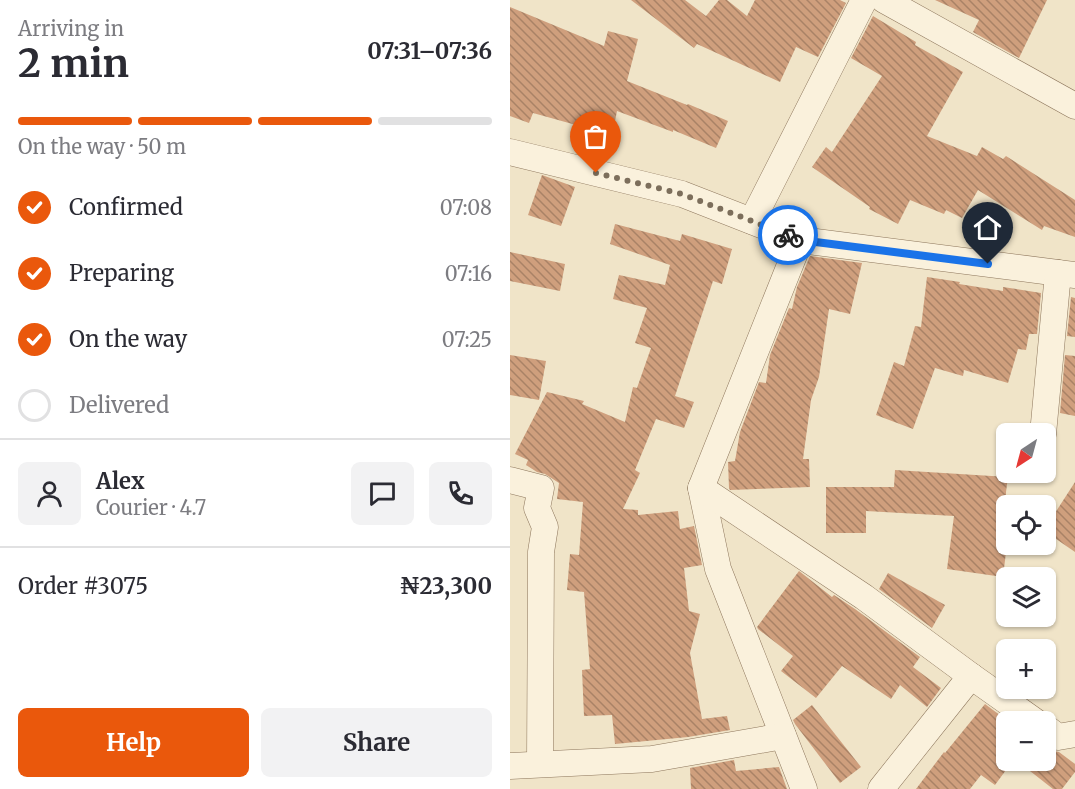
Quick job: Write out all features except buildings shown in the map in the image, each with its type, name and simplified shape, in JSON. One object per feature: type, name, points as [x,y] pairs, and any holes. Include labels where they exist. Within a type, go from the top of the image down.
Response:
[{"type":"street","points":[[752,221],[864,0]]},
{"type":"street","points":[[884,0],[1075,106]]},
{"type":"street","points":[[510,152],[682,194],[800,240],[1066,274],[1045,423]]},
{"type":"street","points":[[800,240],[701,488],[718,569],[804,789]]},
{"type":"street","points":[[510,480],[542,488],[537,508],[545,526],[541,552],[540,764]]},
{"type":"street","points":[[701,488],[864,597],[1020,711]]},
{"type":"street","points":[[881,789],[971,676]]},
{"type":"street","points":[[1056,736],[1075,734]]},
{"type":"street","points":[[510,766],[652,759],[783,736]]},
{"type":"way so far","points":[[596,173],[682,194],[788,235]]},
{"type":"route","points":[[788,235],[800,240],[988,264]]}]
